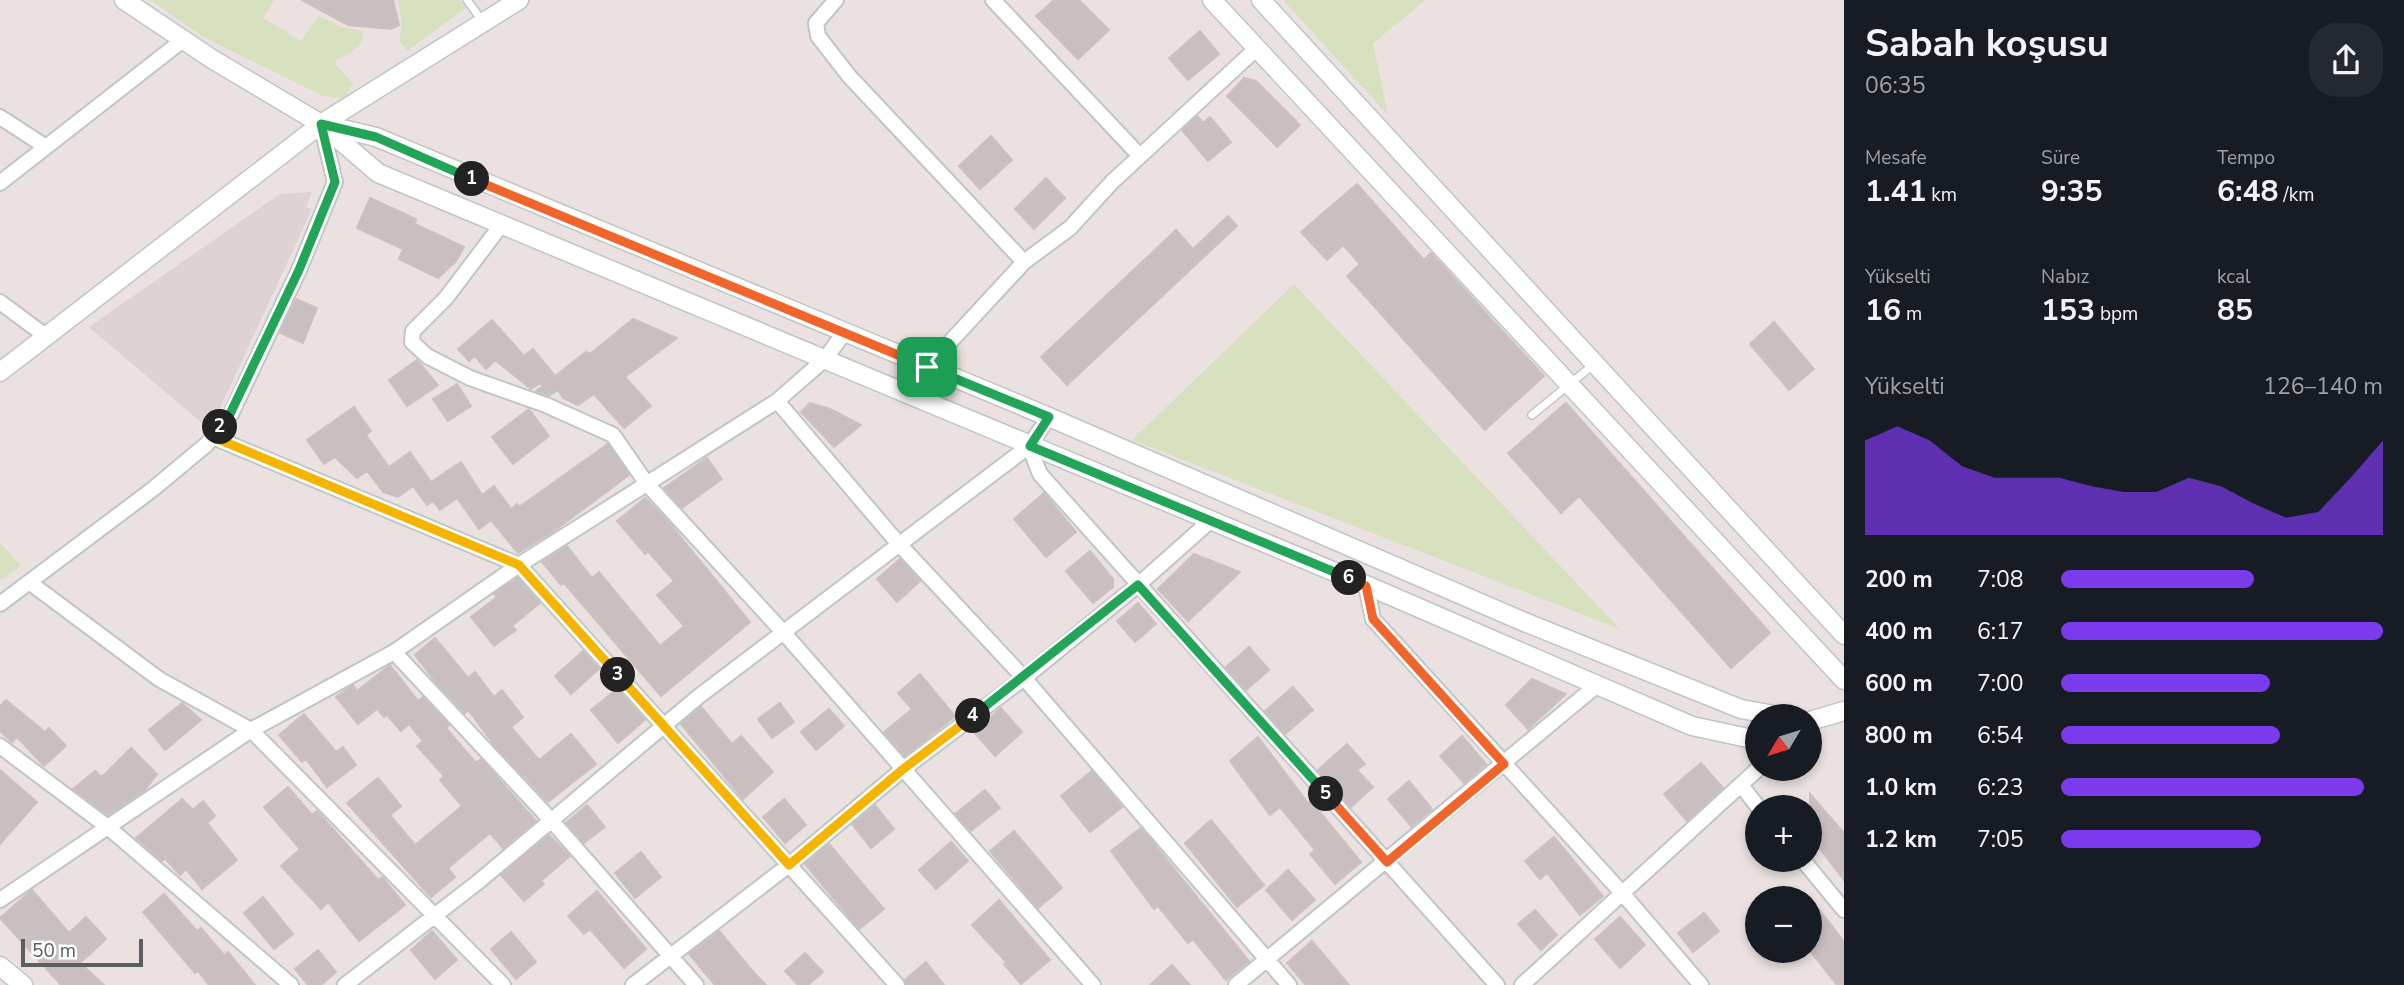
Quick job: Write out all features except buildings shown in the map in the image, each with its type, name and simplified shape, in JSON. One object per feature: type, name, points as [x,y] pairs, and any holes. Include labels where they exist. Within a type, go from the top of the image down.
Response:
[{"type":"street","points":[[124,0],[183,40],[321,124],[378,173],[1366,586],[1595,686],[1692,726],[1745,737]]},
{"type":"street","points":[[0,372],[321,124],[519,0]]},
{"type":"street","points":[[836,0],[816,23],[818,36],[849,76],[1024,262]]},
{"type":"street","points":[[993,0],[1140,156]]},
{"type":"street","points":[[1212,0],[1844,680]]},
{"type":"street","points":[[1261,0],[1844,635]]},
{"type":"street","points":[[0,183],[183,40]]},
{"type":"street","points":[[927,367],[1024,262],[1069,228],[1140,156],[1257,48]]},
{"type":"street","points":[[0,117],[46,147]]},
{"type":"street","points":[[321,124],[376,137],[1049,417],[1522,621],[1745,710]]},
{"type":"street","points":[[0,604],[153,489],[213,437],[230,414],[299,270],[335,182],[321,124]]},
{"type":"street","points":[[502,224],[446,298],[413,331],[412,342],[428,356],[470,378],[546,405],[612,435],[647,484],[784,633],[1093,985]]},
{"type":"street","points":[[0,302],[47,337]]},
{"type":"street","points":[[0,900],[251,730],[394,652],[519,565],[777,401],[825,359],[844,333]]},
{"type":"street","points":[[777,401],[898,543],[1024,678],[1289,985]]},
{"type":"street","points":[[345,985],[434,916],[664,726],[898,543],[1030,446],[1049,417]]},
{"type":"street","points":[[213,437],[519,565],[897,985]]},
{"type":"street","points":[[1030,446],[1040,474],[1497,985]]},
{"type":"street","points":[[633,985],[789,865],[902,770],[1024,678],[1138,585],[1209,522]]},
{"type":"street","points":[[29,582],[159,679],[251,730],[503,985]]},
{"type":"street","points":[[1366,586],[1373,619],[1623,894],[1701,985]]},
{"type":"street","points":[[394,652],[551,820],[696,985]]},
{"type":"street","points":[[1236,985],[1269,961],[1595,686]]},
{"type":"street","points":[[1822,717],[1844,711]]},
{"type":"street","points":[[0,747],[109,828],[290,985]]},
{"type":"street","points":[[1522,985],[1745,781]]},
{"type":"street","points":[[1741,785],[1749,795]]},
{"type":"street","points":[[1813,872],[1844,910]]},
{"type":"lane","points":[[467,0],[483,23]]},
{"type":"lane","points":[[1532,415],[1594,365]]},
{"type":"shaded area","points":[[312,192],[306,207],[312,209],[210,430],[89,327],[280,194]]},
{"type":"green space","points":[[150,0],[275,0],[263,18],[301,41],[319,16],[341,27],[362,31],[363,41],[350,53],[336,60],[336,65],[353,84],[344,98],[323,96],[207,39]]},
{"type":"green space","points":[[398,0],[460,0],[466,8],[407,51],[399,40],[402,25]]},
{"type":"green space","points":[[1283,0],[1426,0],[1373,43],[1388,115]]},
{"type":"green space","points":[[1294,284],[1620,629],[1132,440]]},
{"type":"green space","points":[[0,542],[21,566],[0,580]]},
{"type":"route","points":[[321,124],[376,137],[927,367],[1049,417],[1030,446],[1366,586],[1373,619],[1504,764],[1387,862],[1138,585],[1024,678],[902,770],[789,865],[519,565],[213,437],[230,414],[299,270],[335,182],[321,124]]}]
